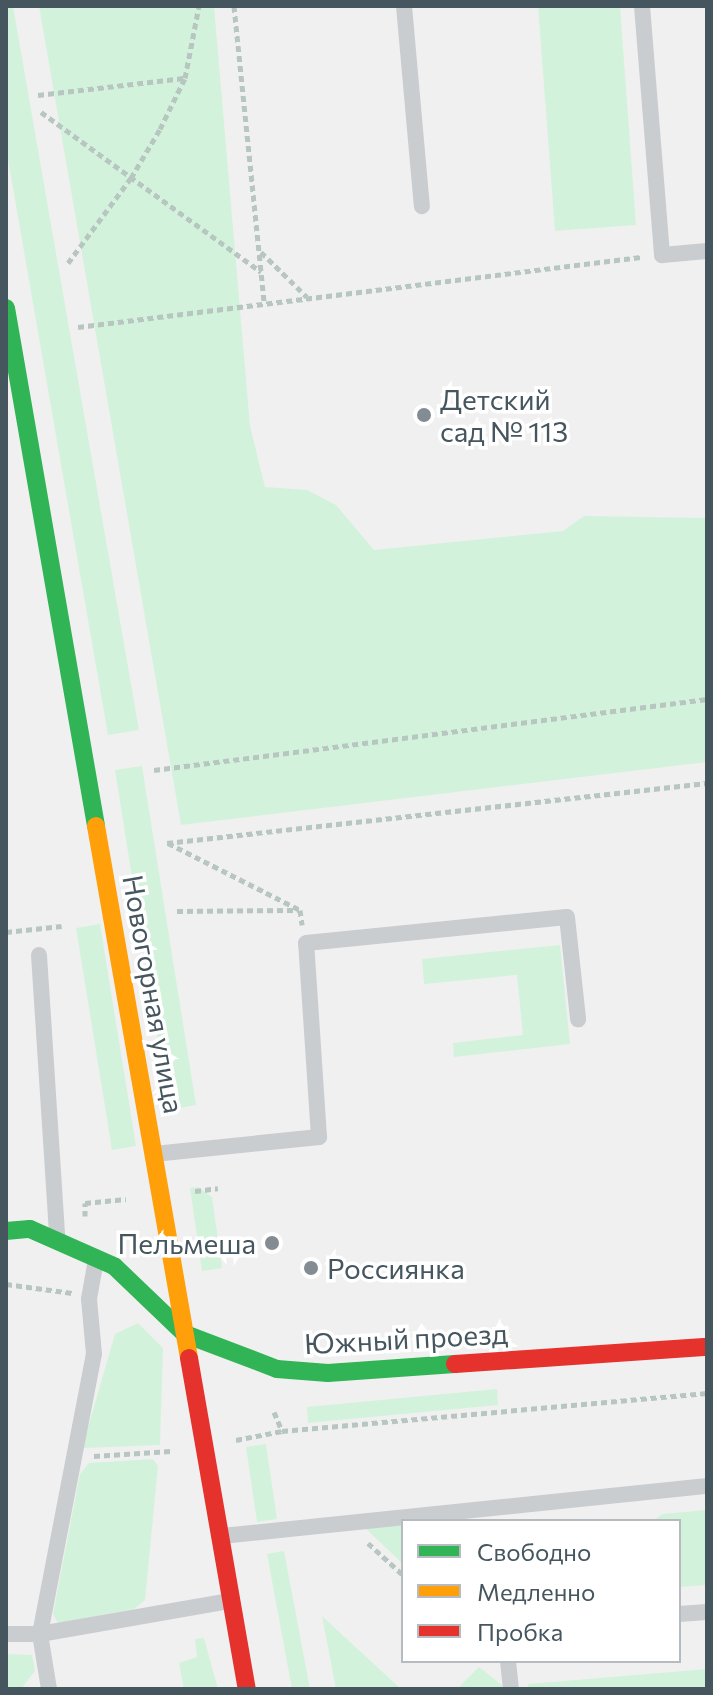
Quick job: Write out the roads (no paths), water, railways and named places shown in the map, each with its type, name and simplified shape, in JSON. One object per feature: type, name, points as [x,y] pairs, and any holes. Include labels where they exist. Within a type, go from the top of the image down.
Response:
[{"type":"street","name":"Новогорная улица","points":[[6,308],[247,1689]]},
{"type":"street","name":"Южный проезд","points":[[6,1231],[30,1229],[114,1266],[185,1334],[277,1369],[315,1373],[707,1347]]},
{"type":"lane","points":[[404,6],[422,206]]},
{"type":"lane","points":[[642,6],[662,255],[707,251]]},
{"type":"lane","points":[[153,1154],[319,1137],[306,943],[567,917],[578,1019]]},
{"type":"lane","points":[[39,955],[57,1241]]},
{"type":"lane","points":[[49,1689],[40,1634],[94,1354],[89,1299],[97,1259]]},
{"type":"lane","points":[[418,1519],[490,1515],[707,1486]]},
{"type":"lane","points":[[221,1536],[401,1520]]},
{"type":"lane","points":[[6,1634],[40,1634],[231,1601]]},
{"type":"lane","points":[[681,1614],[707,1612]]},
{"type":"lane","points":[[508,1663],[511,1689]]},
{"type":"place","name":"Детский сад № 113","points":[[424,415]]},
{"type":"place","name":"Пельмеша","points":[[272,1243]]},
{"type":"place","name":"Россиянка","points":[[311,1268]]}]
